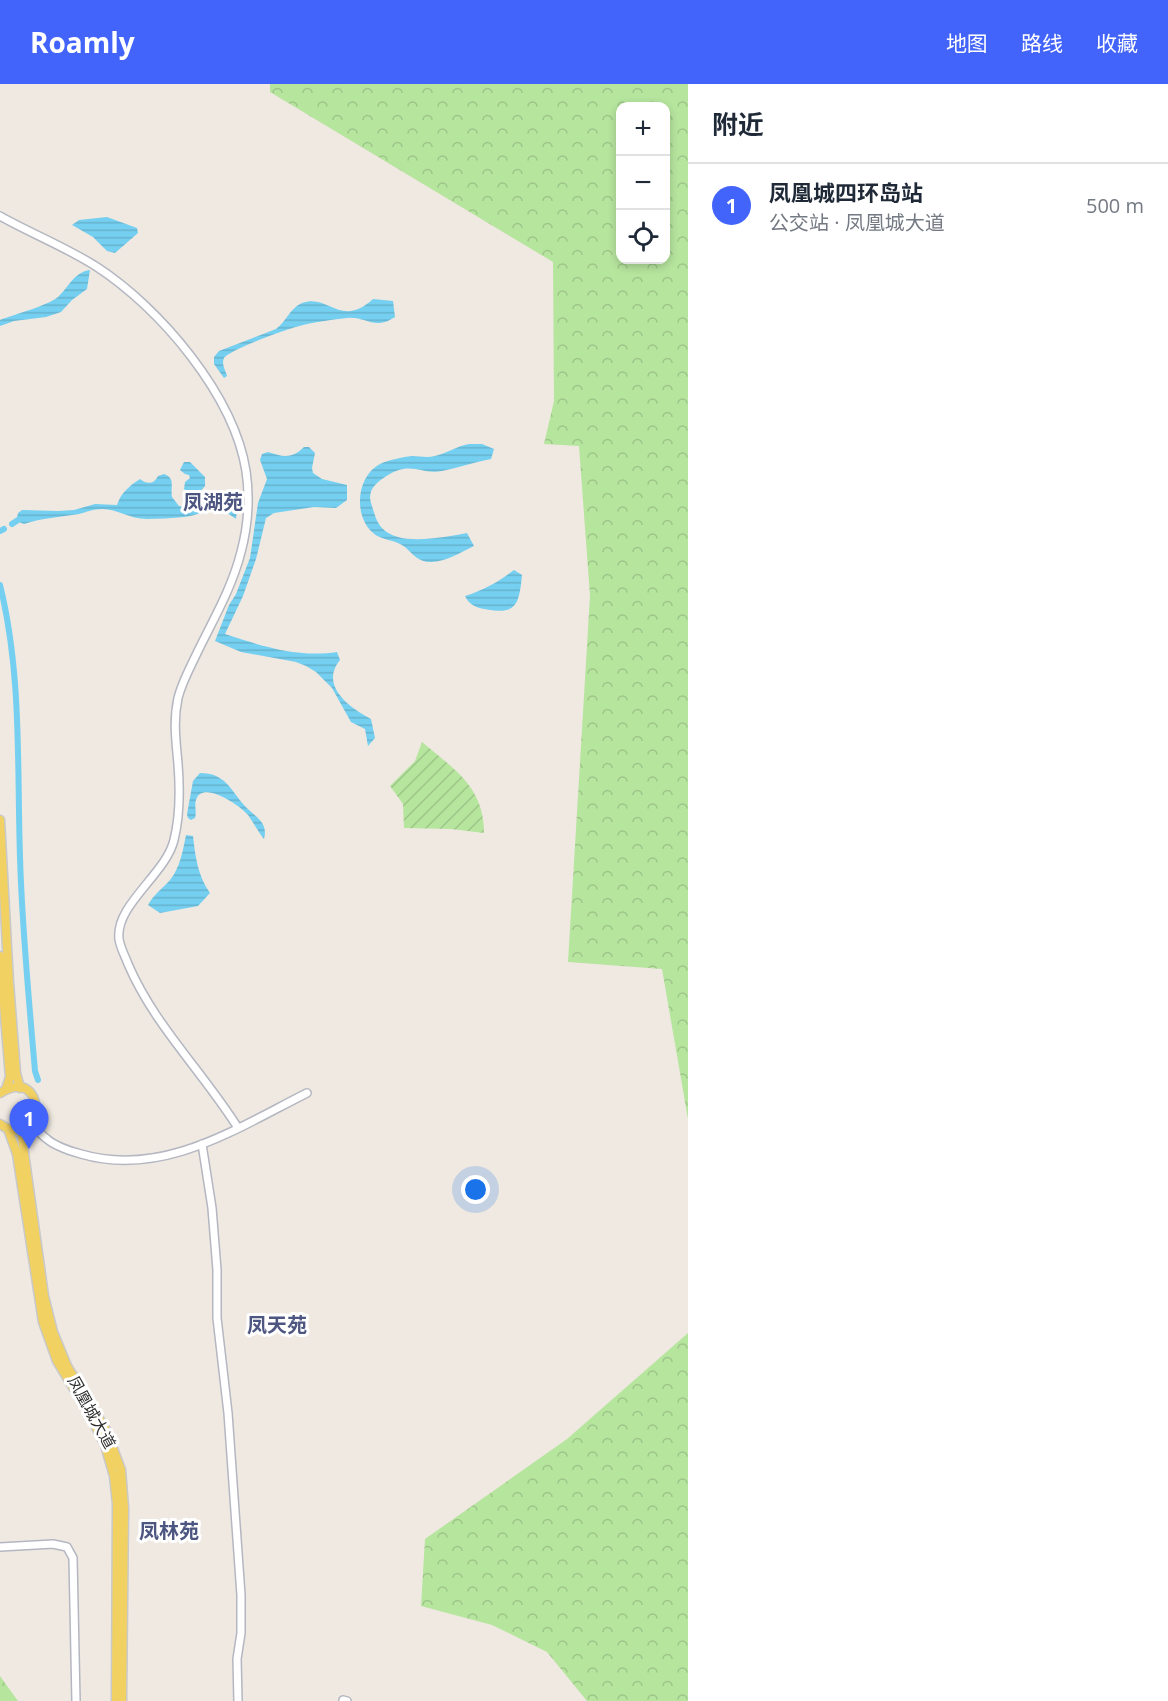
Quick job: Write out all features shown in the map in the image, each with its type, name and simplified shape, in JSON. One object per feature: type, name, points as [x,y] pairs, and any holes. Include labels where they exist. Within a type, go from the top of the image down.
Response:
[{"type":"main road","points":[[0,820],[7,960],[16,1073],[20,1088],[3,1091]]},
{"type":"main road","points":[[0,956],[10,1077],[3,1091]]},
{"type":"main road","name":"凤凰城大道","points":[[20,1088],[27,1091],[36,1102],[37,1109],[22,1136],[44,1296],[53,1332],[67,1366],[106,1430],[116,1455],[123,1486],[122,1701]]},
{"type":"main road","points":[[4,1126],[17,1130],[28,1125]]},
{"type":"main road","name":"凤凰城大道","points":[[4,1126],[17,1154],[37,1292],[47,1337],[57,1361],[90,1415],[105,1445],[114,1476],[117,1504],[116,1701]]},
{"type":"street","points":[[0,216],[55,243],[96,267],[123,286],[160,320],[182,345],[208,383],[236,434],[243,458],[248,482],[248,508],[239,561],[227,592],[184,681],[177,707],[175,734],[179,800],[175,838],[161,868],[144,886],[127,911],[118,932],[120,946],[144,996],[161,1022],[222,1101],[238,1128]]},
{"type":"street","points":[[28,1125],[48,1140],[74,1152],[103,1159],[132,1161],[161,1158],[202,1144],[238,1128],[307,1093]]},
{"type":"street","points":[[202,1144],[212,1208],[217,1270],[217,1318],[228,1413],[241,1595],[241,1626],[237,1659],[238,1701]]},
{"type":"street","points":[[0,1547],[53,1544],[67,1547],[73,1558],[76,1701]]},
{"type":"green space","points":[[270,84],[688,84],[688,1119],[662,969],[568,962],[590,596],[579,446],[544,444],[554,401],[553,262],[270,92]]},
{"type":"green space","points":[[422,742],[456,771],[473,791],[483,817],[484,833],[451,829],[404,828],[403,804],[390,786],[415,761]]},
{"type":"green space","points":[[688,1333],[688,1701],[587,1701],[547,1652],[492,1625],[421,1606],[425,1539],[567,1439]]},
{"type":"green space","points":[[0,1676],[18,1701],[0,1701]]},
{"type":"water","points":[[107,217],[137,228],[138,233],[115,253],[107,251],[93,237],[72,225],[79,220]]},
{"type":"water","points":[[90,270],[87,289],[61,312],[0,326],[0,320],[39,307],[58,297],[76,277]]},
{"type":"water","points":[[373,299],[393,301],[395,317],[381,323],[347,318],[308,324],[280,332],[228,354],[223,360],[227,376],[224,378],[214,364],[214,357],[219,351],[276,329],[294,308],[302,303],[320,302],[343,311],[352,311]]},
{"type":"water","points":[[469,444],[482,444],[494,449],[491,459],[435,472],[410,469],[396,471],[377,483],[370,498],[378,523],[390,534],[410,539],[422,539],[467,533],[474,546],[448,559],[427,562],[416,558],[401,544],[372,532],[362,515],[360,496],[366,477],[372,470],[391,460],[412,456],[435,456]]},
{"type":"water","points":[[304,447],[309,447],[315,453],[313,473],[322,479],[347,485],[347,500],[336,508],[314,507],[274,513],[266,518],[256,559],[243,596],[225,634],[266,647],[294,652],[337,652],[340,660],[334,670],[335,687],[346,702],[371,719],[375,738],[368,746],[365,729],[351,722],[332,688],[316,672],[296,662],[241,652],[215,641],[250,558],[258,503],[267,479],[260,460],[262,454],[268,452],[287,456],[295,454]]},
{"type":"water","points":[[184,462],[190,462],[205,477],[205,486],[199,493],[189,494],[184,489],[185,482],[190,478],[180,470]]},
{"type":"water","points":[[164,474],[171,480],[172,497],[179,506],[191,506],[216,497],[238,499],[236,519],[216,510],[184,517],[147,519],[102,509],[24,524],[17,518],[18,513],[22,510],[58,511],[74,510],[95,504],[117,505],[132,484],[140,479],[150,483]]},
{"type":"water","points":[[514,570],[522,575],[521,586],[517,601],[509,609],[495,611],[480,608],[472,605],[465,596],[491,585]]},
{"type":"water","points":[[200,773],[215,776],[226,783],[262,823],[264,839],[244,811],[222,796],[213,793],[200,794],[195,802],[195,818],[191,820],[188,818],[193,781]]},
{"type":"water","points":[[186,835],[193,836],[200,873],[210,893],[198,906],[160,913],[148,905],[176,870]]},
{"type":"waterway","points":[[12,524],[18,520]]},
{"type":"waterway","points":[[0,531],[4,529]]},
{"type":"waterway","points":[[0,585],[12,652],[15,686],[22,911],[35,1071],[38,1080]]},
{"type":"place","name":"凤凰城四环岛站","points":[[29,1149]]},
{"type":"district","name":"凤湖苑","points":[[213,501]]},
{"type":"district","name":"凤天苑","points":[[277,1324]]},
{"type":"district","name":"凤林苑","points":[[169,1530]]}]
